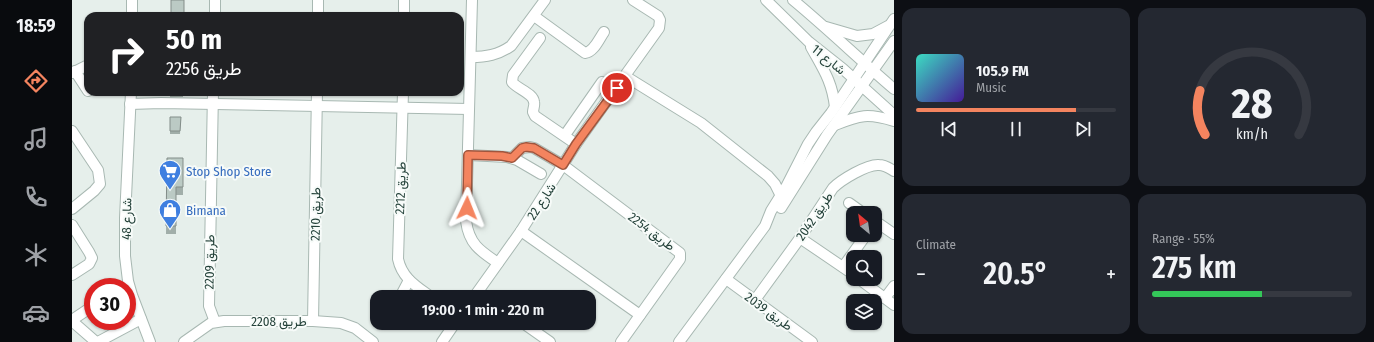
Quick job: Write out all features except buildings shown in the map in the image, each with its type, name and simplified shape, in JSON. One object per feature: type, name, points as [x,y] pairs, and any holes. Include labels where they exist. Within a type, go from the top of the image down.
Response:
[{"type":"street","points":[[132,0],[132,12]]},
{"type":"street","points":[[215,0],[215,12]]},
{"type":"street","points":[[318,0],[318,12]]},
{"type":"street","points":[[404,0],[404,12]]},
{"type":"street","points":[[472,0],[466,221],[471,239],[476,246],[483,253],[498,263]]},
{"type":"street","points":[[470,57],[486,57],[504,52],[518,39],[545,0]]},
{"type":"street","name":"شارع 22","points":[[482,290],[576,144],[659,28],[660,24],[658,16],[633,0]]},
{"type":"street","name":"شارع 11","points":[[766,0],[809,42],[843,69],[894,115]]},
{"type":"street","name":"شارع 11","points":[[793,0],[894,89]]},
{"type":"street","points":[[534,16],[585,53],[592,50],[604,32]]},
{"type":"street","points":[[825,27],[857,36],[873,34],[892,22]]},
{"type":"street","points":[[765,226],[771,211],[793,175],[808,144],[835,107],[892,22]]},
{"type":"street","points":[[540,38],[513,75],[512,82],[533,98],[533,112],[535,116],[565,135],[576,144]]},
{"type":"street","points":[[679,342],[765,226],[779,211],[835,125],[894,41]]},
{"type":"street","points":[[809,42],[826,73],[834,96],[835,107]]},
{"type":"street","points":[[84,66],[73,72],[84,86]]},
{"type":"street","points":[[625,76],[700,123],[768,176],[773,181],[781,196]]},
{"type":"street","points":[[565,135],[602,82]]},
{"type":"street","name":"شارع 48","points":[[124,278],[125,218],[131,96]]},
{"type":"street","name":"طريق 2209","points":[[213,96],[209,306],[215,322]]},
{"type":"street","name":"طريق 2210","points":[[313,321],[317,96]]},
{"type":"street","name":"طريق 2212","points":[[403,96],[398,259],[402,270],[409,280],[422,290]]},
{"type":"street","points":[[588,102],[600,111]]},
{"type":"street","points":[[130,104],[213,104],[469,109]]},
{"type":"street","points":[[835,125],[855,117],[866,115],[873,115],[894,121]]},
{"type":"street","points":[[72,131],[76,144],[98,170],[100,184],[94,191],[72,209]]},
{"type":"street","points":[[512,158],[522,148],[530,147],[563,165]]},
{"type":"street","points":[[468,155],[502,156],[512,158],[542,174]]},
{"type":"street","name":"طريق 2254","points":[[563,165],[680,253],[680,259],[621,342]]},
{"type":"street","name":"طريق 2042","points":[[755,300],[800,238],[833,188],[840,182],[871,166],[885,166],[894,171]]},
{"type":"street","points":[[768,176],[778,178],[793,175]]},
{"type":"street","points":[[849,203],[854,206]]},
{"type":"street","points":[[72,225],[92,258],[89,264],[72,276]]},
{"type":"street","points":[[882,226],[894,234]]},
{"type":"street","points":[[521,231],[640,315]]},
{"type":"street","points":[[800,238],[846,269]]},
{"type":"street","points":[[843,267],[861,242]]},
{"type":"street","name":"طريق 2039","points":[[726,279],[812,342]]},
{"type":"street","points":[[404,290],[409,280]]},
{"type":"street","points":[[869,286],[894,305]]},
{"type":"street","points":[[885,298],[894,286]]},
{"type":"street","name":"شارع 48","points":[[136,310],[147,341]]},
{"type":"street","points":[[84,313],[73,322],[97,342],[140,319]]},
{"type":"street","name":"طريق 2208","points":[[215,322],[313,321],[348,325],[355,328],[373,342]]},
{"type":"street","points":[[184,342],[215,322]]},
{"type":"street","points":[[442,342],[450,330]]},
{"type":"street","points":[[533,330],[550,342]]},
{"type":"place","name":"Stop Shop Store","points":[[170,190]]},
{"type":"place","name":"Bimana","points":[[170,230]]},
{"type":"route","points":[[467,208],[468,155],[507,156],[512,158],[522,148],[530,147],[563,165],[576,144],[617,88]]}]
